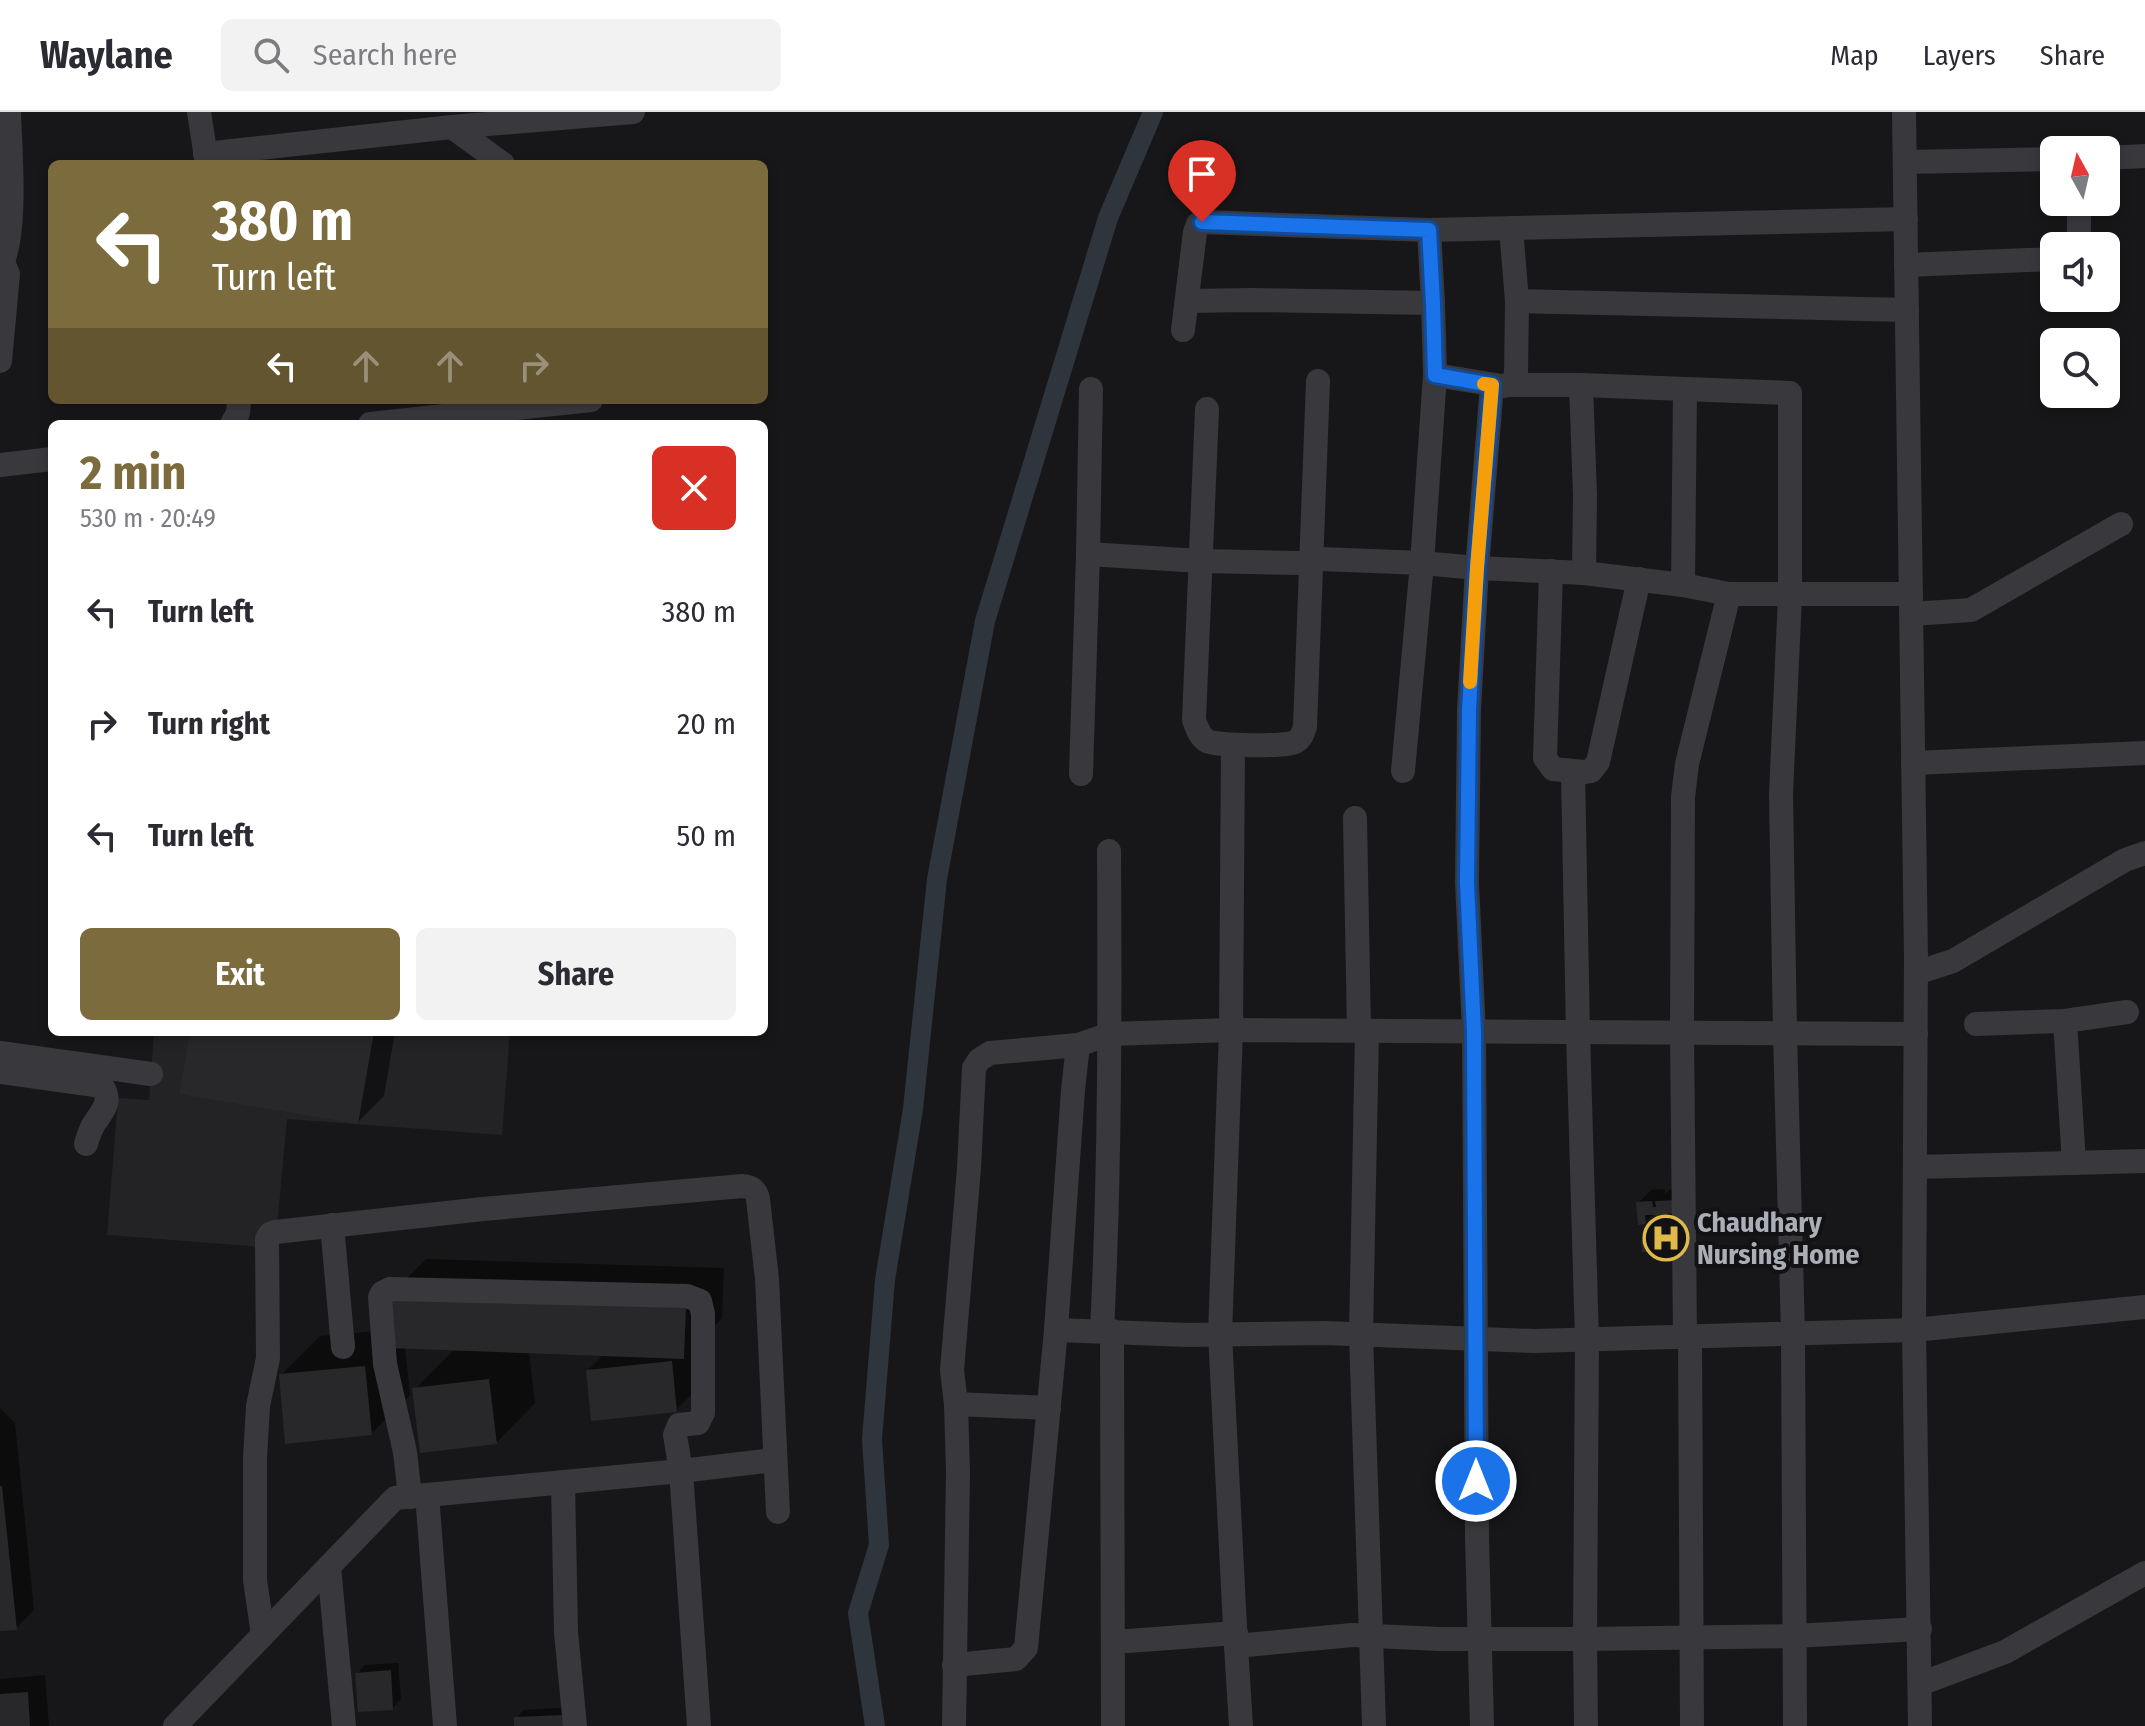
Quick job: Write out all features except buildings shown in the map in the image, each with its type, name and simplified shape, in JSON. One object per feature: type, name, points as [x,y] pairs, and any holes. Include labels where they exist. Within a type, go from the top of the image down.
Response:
[{"type":"street","points":[[0,361],[8,274],[2,259],[11,209],[9,112]]},
{"type":"street","points":[[199,112],[206,159],[395,122],[452,127],[633,112]]},
{"type":"street","points":[[1904,112],[1916,973],[1914,1330],[1920,1726]]},
{"type":"street","points":[[452,127],[497,160]]},
{"type":"street","points":[[2120,157],[2145,156]]},
{"type":"street","points":[[1905,162],[2040,159]]},
{"type":"street","points":[[1183,330],[1195,232],[1202,222],[1429,230],[1906,219]]},
{"type":"street","points":[[1500,385],[1514,381],[1516,374],[1517,301],[1511,228]]},
{"type":"street","points":[[1403,771],[1435,375],[1429,230]]},
{"type":"street","points":[[1906,265],[2040,260]]},
{"type":"street","points":[[1187,301],[1433,303]]},
{"type":"street","points":[[1517,301],[1907,310]]},
{"type":"street","points":[[1435,375],[1500,385],[1790,393],[1790,596],[1781,794],[1793,1334],[1795,1726]]},
{"type":"street","points":[[1207,409],[1194,720],[1199,734],[1208,741],[1233,745],[1286,744],[1297,741],[1305,727],[1318,381]]},
{"type":"street","points":[[1482,1726],[1477,1537],[1474,1032],[1467,867],[1469,710],[1477,568],[1500,385]]},
{"type":"street","points":[[1581,385],[1584,573]]},
{"type":"street","points":[[1081,774],[1091,389]]},
{"type":"street","points":[[1683,585],[1685,389]]},
{"type":"street","points":[[407,420],[554,404]]},
{"type":"street","points":[[0,465],[48,459]]},
{"type":"street","points":[[1088,554],[1201,561],[1422,563],[1584,573],[1729,594],[1971,610],[2121,524]]},
{"type":"street","points":[[1551,571],[1545,758],[1553,769],[1573,772],[1591,771],[1598,762],[1639,579]]},
{"type":"street","points":[[1692,1726],[1682,1033],[1683,797],[1687,764],[1729,594]]},
{"type":"street","points":[[1233,745],[1231,1030],[1220,1334],[1241,1726]]},
{"type":"street","points":[[1913,763],[2145,753]]},
{"type":"street","points":[[1573,772],[1587,1340],[1586,1726]]},
{"type":"street","points":[[1355,818],[1363,1031],[1361,1335],[1374,1726]]},
{"type":"street","points":[[1109,851],[1107,1331],[1113,1726]]},
{"type":"street","points":[[1916,973],[1953,961],[2125,860],[2145,853]]},
{"type":"street","points":[[1976,1024],[2065,1021],[2127,1012]]},
{"type":"street","points":[[2065,1021],[2074,1163]]},
{"type":"street","points":[[954,1726],[958,1472],[952,1370],[974,1068],[979,1060],[990,1053],[1078,1045],[1110,1034],[1231,1030],[1916,1034]]},
{"type":"street","points":[[954,1665],[1016,1659],[1026,1648],[1056,1330],[1078,1045]]},
{"type":"street","points":[[0,1053],[151,1074]]},
{"type":"street","points":[[0,1072],[102,1086],[107,1094],[107,1103],[86,1144]]},
{"type":"street","points":[[1915,1167],[2145,1161]]},
{"type":"street","points":[[263,1635],[255,1580],[255,1432],[268,1358],[267,1239],[275,1232],[528,1205],[751,1187],[758,1199],[767,1279],[778,1512]]},
{"type":"street","points":[[332,1225],[343,1347]]},
{"type":"street","points":[[445,1726],[418,1496],[385,1364],[380,1297],[390,1289],[687,1296],[700,1301],[703,1314],[703,1413],[698,1423],[679,1425],[675,1435],[681,1471],[699,1726]]},
{"type":"street","points":[[1056,1330],[1587,1340],[1914,1330],[2145,1307]]},
{"type":"street","points":[[956,1404],[1049,1408]]},
{"type":"street","points":[[175,1726],[395,1498],[774,1460]]},
{"type":"street","points":[[563,1482],[566,1632],[575,1726]]},
{"type":"street","points":[[329,1567],[344,1726]]},
{"type":"street","points":[[1920,1684],[2005,1652],[2145,1573]]},
{"type":"street","points":[[1114,1642],[1352,1635],[1481,1639],[1795,1636],[1920,1629]]},
{"type":"shaded area","points":[[154,1036],[510,1036],[502,1135],[287,1119],[275,1248],[107,1235],[118,1098],[149,1100]]},
{"type":"waterway","points":[[875,1726],[858,1613],[879,1545],[872,1439],[885,1280],[913,1109],[937,879],[985,621],[1108,218],[1153,112]]},
{"type":"slow traffic","points":[[1470,682],[1492,385],[1484,384]]},
{"type":"place","name":"Chaudhary Nursing Home","points":[[1666,1238]]},
{"type":"route","points":[[1202,222],[1429,230],[1435,375],[1492,385],[1469,710],[1467,883],[1474,1032],[1476,1481]]}]
